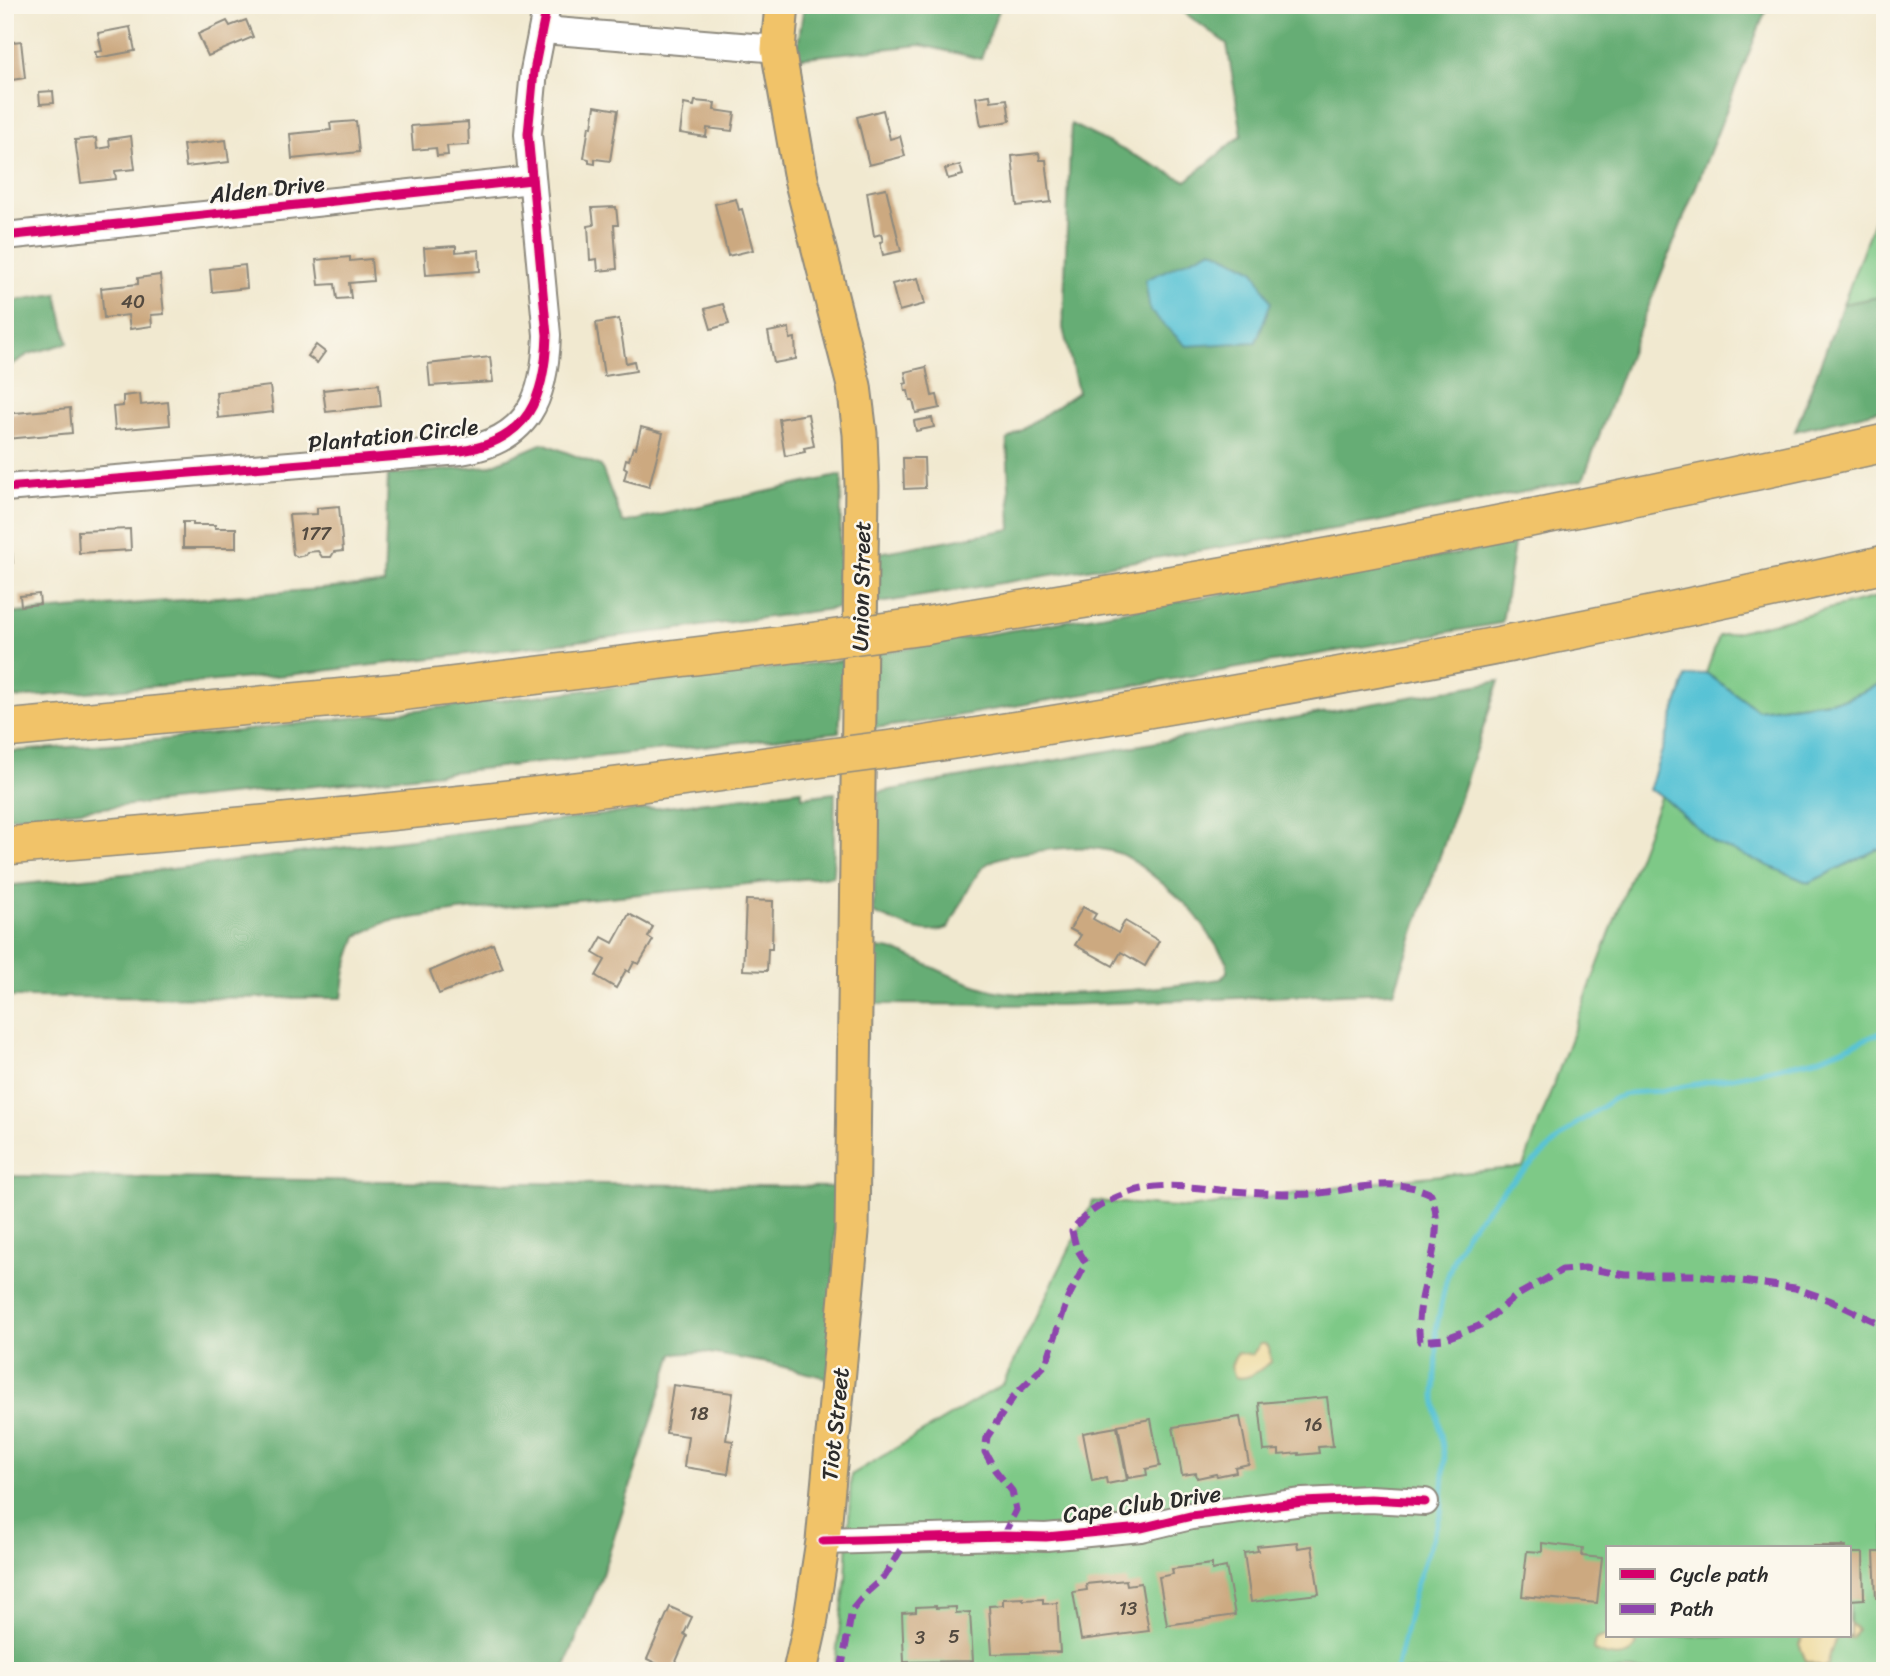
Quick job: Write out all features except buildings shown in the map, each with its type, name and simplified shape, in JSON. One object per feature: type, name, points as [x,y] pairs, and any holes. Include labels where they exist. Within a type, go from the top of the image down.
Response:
[{"type":"highway","points":[[5,729],[386,694],[924,626],[1415,541],[1658,493],[1885,443]]},
{"type":"highway","points":[[5,846],[394,811],[724,772],[915,746],[1183,703],[1407,663],[1885,564]]},
{"type":"main road","name":"Union Street","points":[[782,5],[778,49],[800,179],[852,379],[861,450],[854,1175]]},
{"type":"main road","name":"Tiot Street","points":[[800,1671],[823,1541],[851,1250],[854,1175]]},
{"type":"street","points":[[545,18],[778,49]]},
{"type":"street","name":"Plantation Circle","points":[[5,488],[461,451],[486,447],[509,435],[527,418],[547,367],[548,335],[528,134],[531,99],[545,18]]},
{"type":"street","name":"Alden Drive","points":[[5,236],[532,180]]},
{"type":"street","name":"Cape Club Drive","points":[[823,1541],[1046,1537],[1141,1528],[1191,1516],[1303,1502],[1370,1499],[1425,1503]]},
{"type":"green space","points":[[804,5],[1000,5],[981,59],[921,45],[796,58]]},
{"type":"green space","points":[[1174,5],[1768,5],[1621,376],[1583,480],[1376,522],[879,603],[878,553],[1011,529],[1007,440],[1078,392],[1063,328],[1071,124],[1186,181],[1242,135],[1227,44]]},
{"type":"green space","points":[[1885,190],[1885,296],[1843,304],[1844,302]]},
{"type":"green space","points":[[57,294],[68,343],[29,354],[5,369],[5,302]]},
{"type":"green space","points":[[1885,296],[1885,409],[1795,431],[1843,304]]},
{"type":"green space","points":[[543,443],[601,466],[623,523],[842,475],[838,608],[288,675],[5,699],[5,614],[384,584],[388,475],[489,466]]},
{"type":"green space","points":[[1514,544],[1502,623],[873,728],[873,654]]},
{"type":"green space","points":[[1885,595],[1885,682],[1846,699],[1758,710],[1706,673],[1719,636]]},
{"type":"green space","points":[[844,660],[839,732],[5,818],[5,752],[161,740]]},
{"type":"green space","points":[[1499,681],[1394,992],[1060,1005],[874,1004],[872,948],[897,951],[969,983],[1014,993],[1073,993],[1157,987],[1221,979],[1227,972],[1227,962],[1188,907],[1136,863],[1118,853],[1099,849],[1048,850],[1012,855],[987,864],[971,884],[948,928],[938,931],[919,930],[873,913],[879,792]]},
{"type":"green space","points":[[802,790],[802,797],[835,793],[833,876],[459,911],[386,922],[357,936],[346,969],[342,998],[5,997],[5,886],[164,870]]},
{"type":"green space","points":[[1661,795],[1714,843],[1885,841],[1885,1671],[834,1671],[846,1579],[851,1475],[1003,1384],[1093,1201],[1189,1208],[1401,1179],[1523,1167]]},
{"type":"green space","points":[[5,1176],[836,1187],[831,1379],[768,1363],[703,1352],[673,1354],[600,1581],[563,1671],[5,1671]]},
{"type":"sand","points":[[1260,1344],[1269,1348],[1271,1362],[1250,1376],[1235,1377],[1231,1366],[1237,1353],[1252,1355]]},
{"type":"sand","points":[[1852,1625],[1857,1629],[1852,1638]]},
{"type":"sand","points":[[1605,1636],[1627,1639],[1636,1644],[1629,1654],[1618,1657],[1604,1655],[1593,1649],[1595,1640]]},
{"type":"sand","points":[[1803,1638],[1837,1638],[1828,1665],[1822,1667],[1806,1661],[1799,1644]]},
{"type":"water","points":[[1212,249],[1254,270],[1271,302],[1256,342],[1186,346],[1150,311],[1145,280]]},
{"type":"water","points":[[1706,673],[1758,710],[1846,699],[1885,682],[1885,851],[1878,849],[1809,883],[1714,843],[1661,795],[1649,790],[1686,677]]},
{"type":"waterway","points":[[1396,1671],[1414,1592],[1441,1513],[1445,1460],[1435,1397],[1436,1330],[1446,1281],[1468,1230],[1507,1186],[1576,1124],[1615,1098],[1629,1093],[1659,1091],[1820,1058],[1885,1031]]},
{"type":"marked path","points":[[1003,1536],[1016,1510],[1012,1491],[985,1452],[987,1437],[1014,1396],[1046,1364],[1068,1298],[1086,1263],[1076,1247],[1072,1231],[1099,1206],[1144,1189],[1176,1186],[1310,1194],[1386,1185],[1416,1188],[1431,1194],[1436,1212],[1436,1231],[1421,1304],[1420,1341],[1444,1339],[1479,1326],[1516,1296],[1562,1270],[1585,1268],[1626,1275],[1695,1275],[1795,1288],[1829,1300],[1885,1326]]},
{"type":"marked path","points":[[841,1671],[852,1610],[885,1576],[907,1539]]},
{"type":"cycle path","points":[[5,488],[461,451],[503,437],[518,426],[537,396],[546,358],[547,335],[528,134],[534,71],[547,5]]},
{"type":"cycle path","points":[[5,236],[532,180]]},
{"type":"cycle path","points":[[823,1541],[1046,1537],[1141,1528],[1191,1516],[1303,1502],[1370,1499],[1425,1502]]}]
